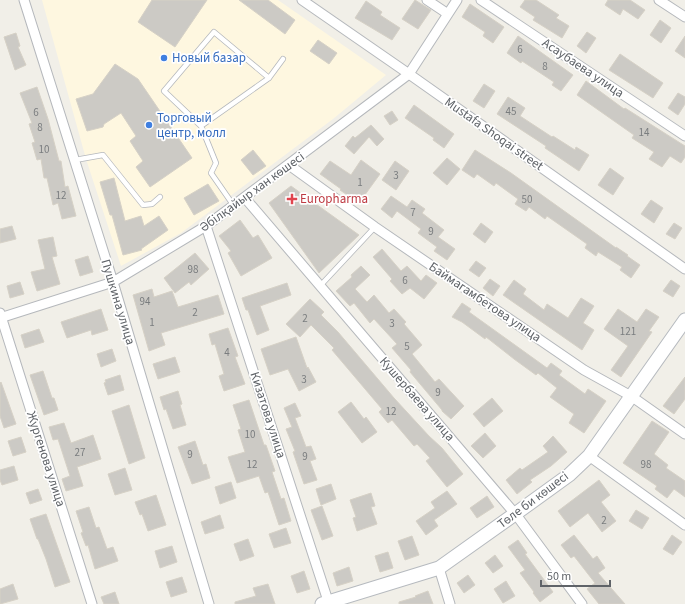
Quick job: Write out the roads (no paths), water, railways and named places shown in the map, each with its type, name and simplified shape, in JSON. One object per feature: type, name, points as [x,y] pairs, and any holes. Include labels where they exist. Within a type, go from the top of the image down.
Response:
[{"type":"street","name":"Пушкина улица","points":[[24,0],[113,282],[209,604]]},
{"type":"street","name":"Mustafa Shoqai street","points":[[302,0],[685,269]]},
{"type":"street","points":[[427,0],[448,14]]},
{"type":"street","name":"Әбілқайыр хан көшесі","points":[[0,316],[113,282],[206,226],[409,74],[457,0]]},
{"type":"street","name":"Асаубаева улица","points":[[481,0],[685,136]]},
{"type":"street","points":[[659,0],[685,17]]},
{"type":"street","name":"Баймагамбетова улица","points":[[289,165],[375,227],[584,370],[631,396],[685,434]]},
{"type":"street","name":"Кушербаева улица","points":[[245,198],[515,514],[582,604]]},
{"type":"street","name":"Кизатова улица","points":[[206,226],[326,603]]},
{"type":"street","name":"Жургенова улица","points":[[0,316],[92,604]]},
{"type":"street","name":"Төле би көшесі","points":[[326,603],[439,568],[569,474],[589,456],[685,320]]},
{"type":"street","points":[[589,456],[685,525]]},
{"type":"street","points":[[439,568],[450,604]]},
{"type":"lane","points":[[234,206],[211,173],[216,163],[201,126],[164,91],[214,32],[269,78]]},
{"type":"lane","points":[[201,126],[269,78],[283,59]]},
{"type":"lane","points":[[75,160],[103,155],[143,205],[152,204],[160,197]]},
{"type":"lane","points":[[320,286],[375,227]]},
{"type":"place","name":"Новый базар","points":[[164,58]]},
{"type":"place","name":"Торговый центр, молл","points":[[149,125]]},
{"type":"place","name":"Europharma","points":[[292,199]]}]
